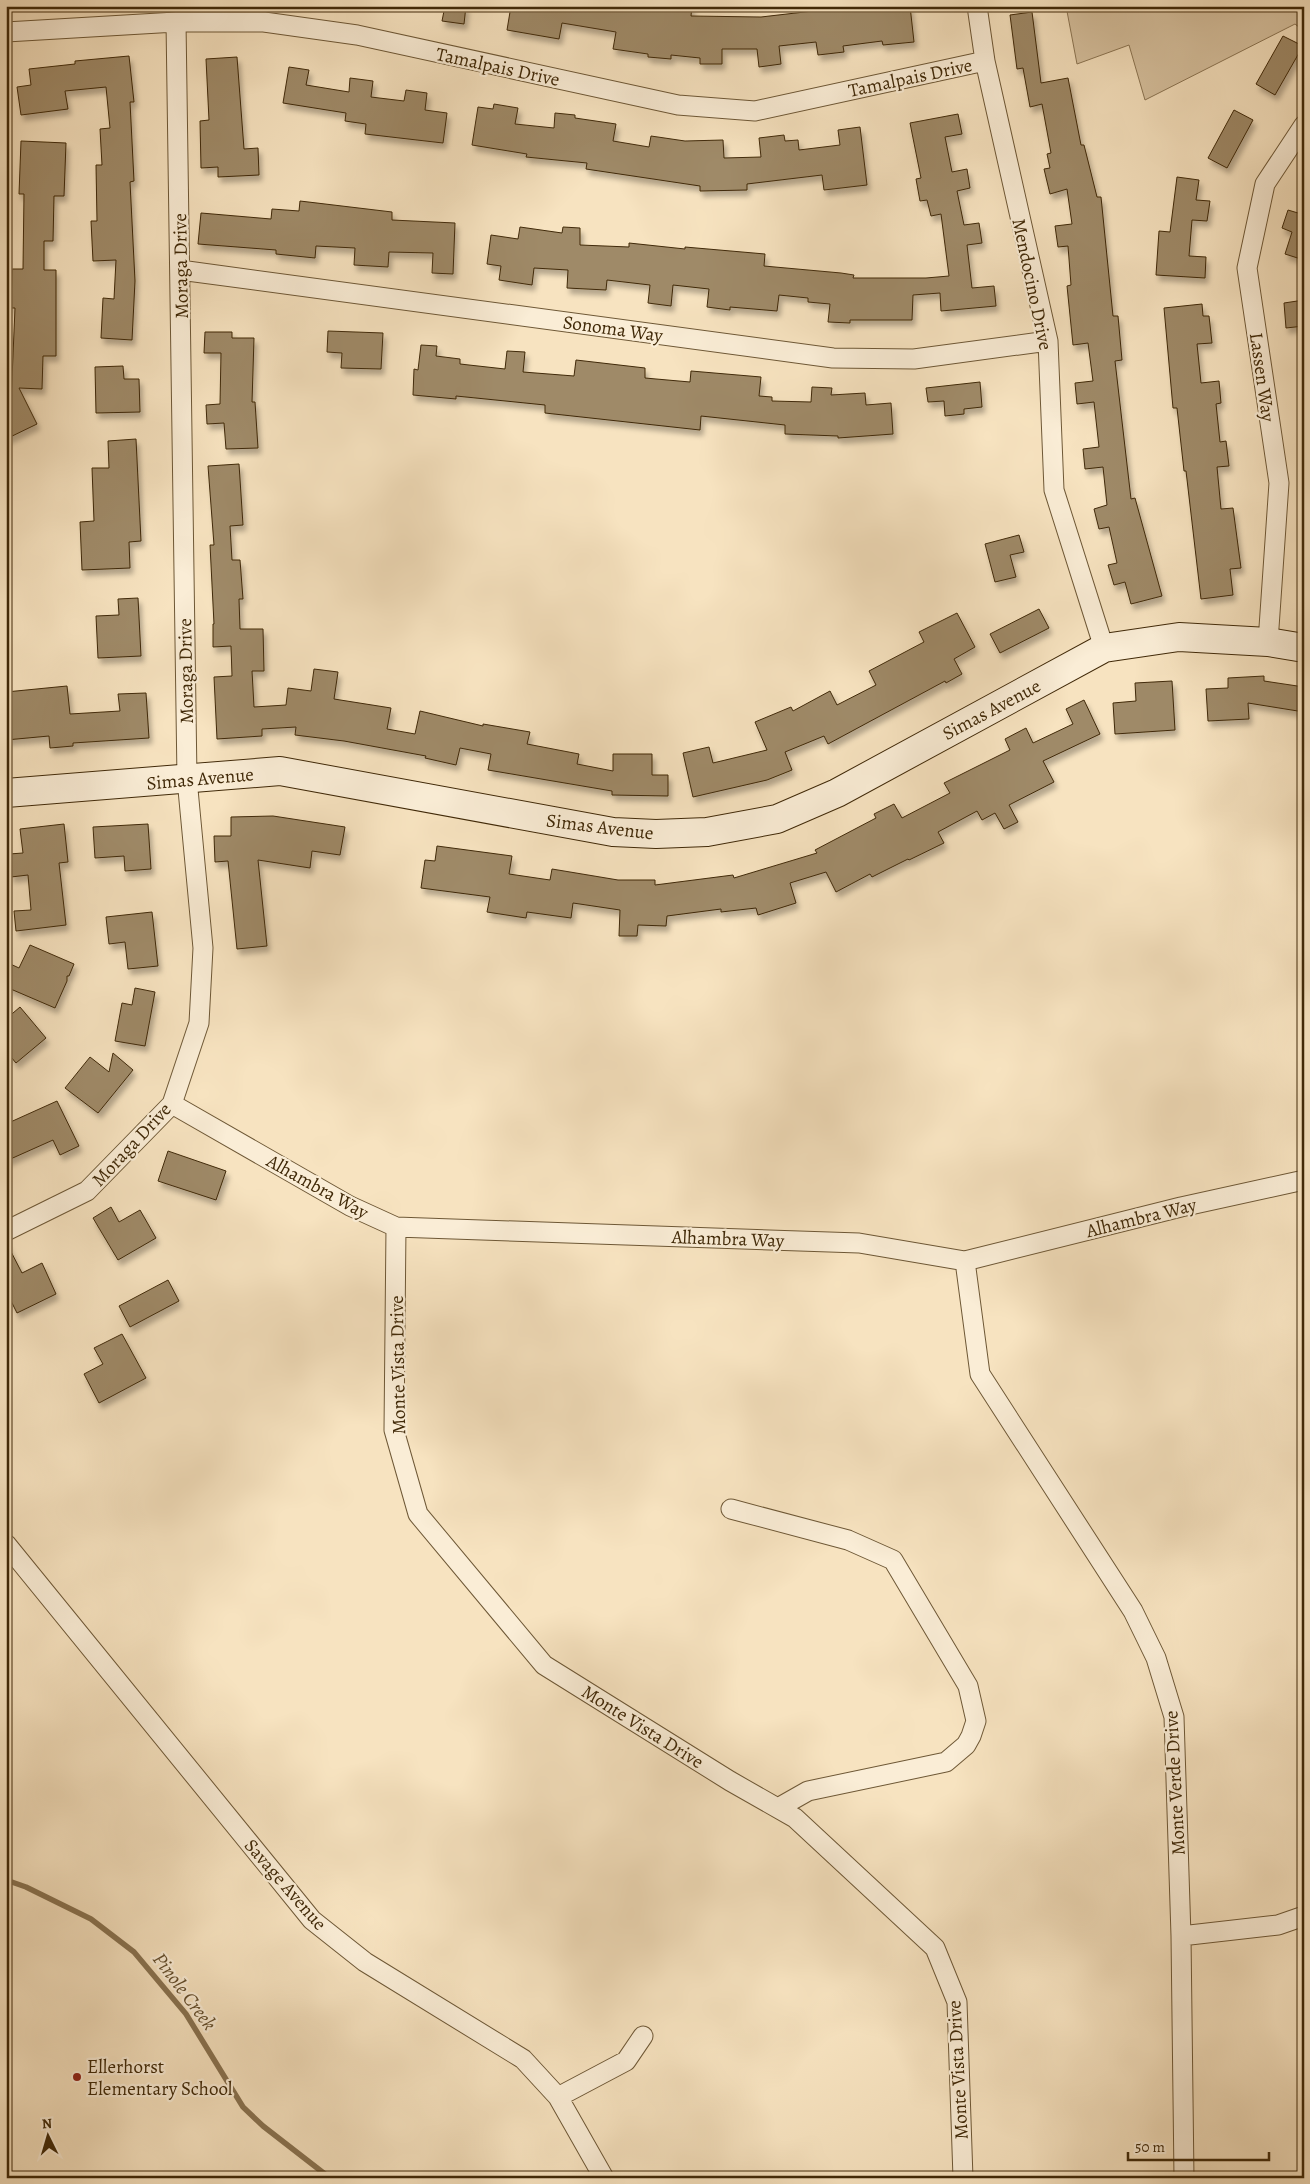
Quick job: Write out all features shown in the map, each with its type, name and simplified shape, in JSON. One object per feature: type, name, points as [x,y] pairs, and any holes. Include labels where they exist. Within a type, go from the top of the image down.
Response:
[{"type":"street","name":"Mendocino Drive","points":[[977,6],[985,61],[1048,341],[1054,490],[1104,648]]},
{"type":"street","name":"Tamalpais Drive","points":[[6,32],[176,22],[264,22],[357,35],[678,105],[756,111],[985,61]]},
{"type":"street","name":"Moraga Drive","points":[[6,1231],[87,1191],[172,1104],[199,1023],[203,948],[187,779],[176,22]]},
{"type":"street","name":"Lassen Way","points":[[1268,642],[1279,483],[1247,268],[1265,184],[1304,125]]},
{"type":"street","name":"Sonoma Way","points":[[180,270],[833,358],[914,359],[1048,341]]},
{"type":"street","name":"Simas Avenue","points":[[6,793],[280,771],[613,832],[656,834],[707,832],[777,819],[837,793],[1104,648],[1178,637],[1268,642],[1304,648]]},
{"type":"street","name":"Alhambra Way","points":[[172,1104],[350,1206],[396,1227],[859,1243],[965,1261],[1190,1205],[1304,1180]]},
{"type":"street","name":"Monte Vista Drive","points":[[396,1227],[394,1430],[418,1514],[544,1665],[730,1781],[795,1818],[935,1948],[957,2002],[963,2178]]},
{"type":"street","name":"Monte Verde Drive","points":[[965,1261],[980,1374],[1133,1612],[1156,1658],[1174,1717],[1181,1936],[1184,2178]]},
{"type":"street","points":[[731,1509],[848,1540],[893,1560],[968,1686],[976,1721],[972,1736],[966,1745],[946,1762],[808,1791],[778,1808]]},
{"type":"street","name":"Savage Avenue","points":[[6,1544],[312,1920],[365,1962],[523,2059],[558,2096],[604,2178]]},
{"type":"street","points":[[1181,1936],[1278,1925],[1304,1916]]},
{"type":"street","points":[[558,2096],[626,2061],[643,2036]]},
{"type":"shaded area","points":[[1066,6],[1304,6],[1304,31],[1295,24],[1145,100],[1129,45],[1077,64]]},
{"type":"building","points":[[445,6],[466,6],[464,24],[442,21]]},
{"type":"building","points":[[511,6],[692,6],[691,16],[761,17],[813,11],[812,6],[910,6],[914,42],[883,45],[882,41],[843,46],[844,52],[818,55],[816,42],[779,46],[781,64],[759,67],[757,49],[722,49],[722,64],[700,64],[700,58],[671,55],[671,59],[648,57],[648,54],[613,49],[616,32],[562,23],[559,39],[507,30]]},
{"type":"building","points":[[1032,12],[1041,83],[1068,78],[1081,145],[1084,145],[1097,197],[1101,197],[1113,316],[1118,316],[1122,360],[1115,361],[1131,499],[1135,498],[1162,596],[1131,604],[1125,582],[1114,585],[1108,565],[1117,563],[1109,527],[1099,529],[1094,509],[1107,505],[1103,467],[1085,469],[1083,449],[1099,447],[1094,402],[1077,404],[1075,383],[1093,381],[1088,343],[1073,345],[1067,286],[1071,285],[1068,246],[1058,247],[1055,226],[1072,224],[1067,189],[1050,194],[1044,169],[1050,168],[1047,154],[1051,153],[1042,104],[1030,107],[1023,68],[1017,69],[1010,15]]},
{"type":"building","points":[[1283,36],[1303,46],[1275,95],[1256,84]]},
{"type":"building","points":[[129,56],[134,102],[130,102],[134,181],[130,182],[135,281],[132,340],[101,338],[103,298],[114,299],[116,260],[93,261],[91,221],[97,221],[96,165],[102,165],[100,129],[110,128],[106,87],[65,91],[68,109],[21,115],[17,87],[31,85],[29,69],[75,64],[75,61]]},
{"type":"building","points":[[237,57],[244,149],[258,148],[259,175],[218,177],[218,167],[201,168],[200,121],[209,120],[206,59]]},
{"type":"building","points":[[289,67],[309,70],[306,85],[349,92],[350,78],[373,81],[371,97],[404,101],[406,90],[427,93],[425,110],[447,113],[443,143],[365,134],[366,124],[345,121],[346,113],[283,103]]},
{"type":"building","points":[[494,104],[518,108],[515,124],[554,128],[555,113],[575,115],[575,118],[616,124],[613,141],[649,147],[651,136],[685,141],[723,140],[724,158],[761,157],[759,138],[784,135],[785,141],[798,140],[799,150],[840,145],[838,130],[860,127],[867,185],[824,190],[822,175],[747,184],[747,190],[700,191],[700,186],[586,169],[587,163],[526,157],[527,154],[472,145],[478,107],[493,109]]},
{"type":"building","points":[[1234,110],[1253,120],[1227,168],[1208,158]]},
{"type":"building","points":[[958,114],[962,134],[945,137],[952,172],[967,169],[970,188],[957,191],[964,225],[979,223],[982,243],[967,245],[972,288],[994,286],[996,306],[941,311],[940,293],[913,295],[912,320],[850,320],[850,323],[828,322],[830,304],[808,302],[808,298],[779,295],[777,311],[730,307],[730,310],[707,307],[709,289],[673,285],[671,306],[648,303],[650,285],[607,280],[606,290],[567,288],[568,270],[534,268],[532,285],[499,280],[501,266],[487,264],[491,235],[518,239],[520,227],[562,233],[563,227],[580,228],[580,245],[629,247],[629,243],[765,254],[764,266],[841,273],[854,275],[853,278],[926,278],[949,276],[941,214],[931,216],[927,200],[920,201],[916,179],[921,178],[910,123]]},
{"type":"building","points":[[21,141],[66,143],[64,196],[54,196],[53,241],[44,241],[44,270],[56,270],[56,356],[43,356],[42,389],[19,388],[37,424],[6,439],[6,405],[11,402],[15,308],[11,308],[12,269],[23,269],[24,194],[19,194]]},
{"type":"building","points":[[1177,177],[1199,180],[1196,200],[1210,201],[1207,221],[1192,220],[1189,256],[1206,257],[1205,278],[1156,275],[1159,231],[1170,232]]},
{"type":"building","points":[[300,201],[392,212],[392,220],[455,223],[453,274],[432,273],[433,253],[389,252],[388,267],[354,265],[355,248],[316,246],[315,258],[276,254],[276,250],[198,244],[201,213],[271,219],[272,209],[299,211]]},
{"type":"building","points":[[1300,206],[1304,207],[1304,260],[1285,254],[1292,232],[1282,228],[1288,210],[1298,213]]},
{"type":"building","points":[[1304,300],[1304,326],[1286,328],[1284,303]]},
{"type":"building","points":[[1202,304],[1203,316],[1209,316],[1212,343],[1197,344],[1201,383],[1219,381],[1221,403],[1216,404],[1220,442],[1226,441],[1229,466],[1217,467],[1221,509],[1233,508],[1241,568],[1230,569],[1233,595],[1201,599],[1177,408],[1173,408],[1164,308]]},
{"type":"building","points":[[328,331],[383,333],[381,369],[341,368],[342,353],[327,352]]},
{"type":"building","points":[[205,332],[232,332],[232,338],[254,338],[252,402],[255,402],[258,448],[226,449],[224,423],[207,424],[206,405],[220,404],[221,353],[204,353]]},
{"type":"building","points":[[421,345],[437,346],[436,356],[460,359],[460,364],[505,369],[507,351],[525,352],[523,372],[574,376],[576,360],[645,368],[645,378],[690,382],[691,371],[761,377],[759,396],[772,397],[772,401],[811,402],[812,387],[832,388],[831,395],[865,393],[866,405],[891,403],[893,434],[838,438],[838,436],[785,434],[785,425],[701,416],[700,430],[545,413],[545,405],[456,396],[456,399],[413,395],[414,369],[418,370]]},
{"type":"building","points":[[123,366],[124,379],[139,379],[140,412],[96,413],[95,367]]},
{"type":"building","points":[[980,382],[982,407],[964,409],[964,414],[945,416],[944,401],[928,402],[926,388]]},
{"type":"building","points":[[136,439],[141,541],[129,542],[130,568],[82,570],[80,522],[94,521],[92,468],[109,468],[108,441]]},
{"type":"building","points":[[239,464],[243,525],[230,526],[232,560],[240,560],[243,599],[239,599],[240,629],[263,629],[264,671],[252,671],[254,707],[286,705],[288,688],[311,691],[314,669],[338,672],[334,699],[391,708],[387,729],[415,734],[420,711],[483,726],[483,724],[530,732],[527,744],[579,754],[577,764],[613,771],[613,754],[652,754],[652,775],[668,775],[668,796],[612,795],[612,791],[488,770],[491,754],[460,748],[456,765],[425,758],[426,756],[344,741],[295,735],[296,727],[262,729],[262,736],[217,739],[214,677],[232,676],[231,646],[213,647],[214,624],[210,545],[214,545],[208,466]]},
{"type":"building","points":[[1019,535],[1024,552],[1010,555],[1016,577],[995,582],[985,544]]},
{"type":"building","points":[[138,598],[141,656],[98,658],[96,616],[119,615],[118,599]]},
{"type":"building","points":[[1039,609],[1049,628],[1000,653],[990,634]]},
{"type":"building","points":[[957,613],[975,647],[954,659],[962,674],[946,683],[945,681],[828,744],[824,736],[785,752],[792,770],[767,780],[693,797],[683,753],[709,747],[713,763],[767,750],[755,722],[791,707],[793,711],[830,691],[837,705],[876,685],[869,671],[924,642],[919,632]]},
{"type":"building","points":[[1264,676],[1264,681],[1304,687],[1304,712],[1248,703],[1249,719],[1208,721],[1206,689],[1228,688],[1228,678]]},
{"type":"building","points":[[1172,681],[1175,730],[1115,734],[1113,703],[1136,701],[1135,683]]},
{"type":"building","points":[[67,686],[70,714],[120,711],[118,694],[146,693],[149,738],[73,743],[73,746],[50,748],[49,736],[6,740],[6,692]]},
{"type":"building","points":[[1084,700],[1100,734],[1043,761],[1054,782],[1009,805],[1018,822],[1004,829],[995,813],[982,820],[977,811],[938,832],[944,843],[872,877],[870,874],[836,892],[826,872],[790,883],[796,903],[758,915],[756,908],[721,912],[721,909],[667,916],[666,926],[638,925],[637,936],[619,936],[620,910],[573,903],[571,918],[527,912],[526,918],[487,912],[490,897],[421,888],[425,860],[435,861],[437,846],[512,856],[509,874],[550,880],[552,869],[618,880],[655,880],[655,885],[733,875],[734,878],[817,853],[815,850],[876,818],[874,814],[894,804],[902,818],[950,793],[944,783],[1010,750],[1005,739],[1026,728],[1033,743],[1073,724],[1066,709]]},
{"type":"building","points":[[273,816],[345,827],[340,855],[312,851],[310,868],[258,860],[267,946],[237,949],[228,861],[215,862],[214,836],[231,836],[231,817]]},
{"type":"building","points":[[64,824],[68,862],[59,863],[66,925],[16,931],[14,911],[31,910],[28,875],[11,877],[9,854],[23,853],[20,829]]},
{"type":"building","points":[[148,824],[151,869],[125,871],[124,856],[95,858],[93,827]]},
{"type":"building","points":[[152,912],[158,966],[128,969],[125,942],[109,944],[106,917]]},
{"type":"building","points":[[30,945],[74,964],[69,976],[67,976],[67,981],[55,1008],[6,987],[6,962],[19,968]]},
{"type":"building","points":[[135,988],[155,992],[145,1046],[115,1041],[122,1003],[132,1005]]},
{"type":"building","points":[[20,1007],[46,1038],[16,1063],[6,1051],[6,1019]]},
{"type":"building","points":[[113,1053],[133,1070],[98,1113],[65,1088],[90,1057],[109,1072]]},
{"type":"building","points":[[57,1101],[79,1146],[60,1155],[53,1140],[6,1161],[6,1124]]},
{"type":"building","points":[[168,1151],[226,1171],[216,1200],[158,1181]]},
{"type":"building","points":[[111,1207],[119,1222],[140,1210],[156,1238],[118,1260],[93,1218]]},
{"type":"building","points":[[6,1242],[22,1273],[42,1263],[56,1294],[17,1313],[6,1291]]},
{"type":"building","points":[[168,1280],[179,1301],[130,1327],[119,1306]]},
{"type":"building","points":[[122,1334],[146,1378],[99,1403],[84,1374],[103,1364],[94,1348]]},
{"type":"waterway","name":"Pinole Creek","points":[[6,1880],[26,1887],[91,1919],[134,1952],[186,2014],[243,2107],[263,2126],[330,2178]]},
{"type":"place","name":"Ellerhorst Elementary School","points":[[77,2077]]}]
